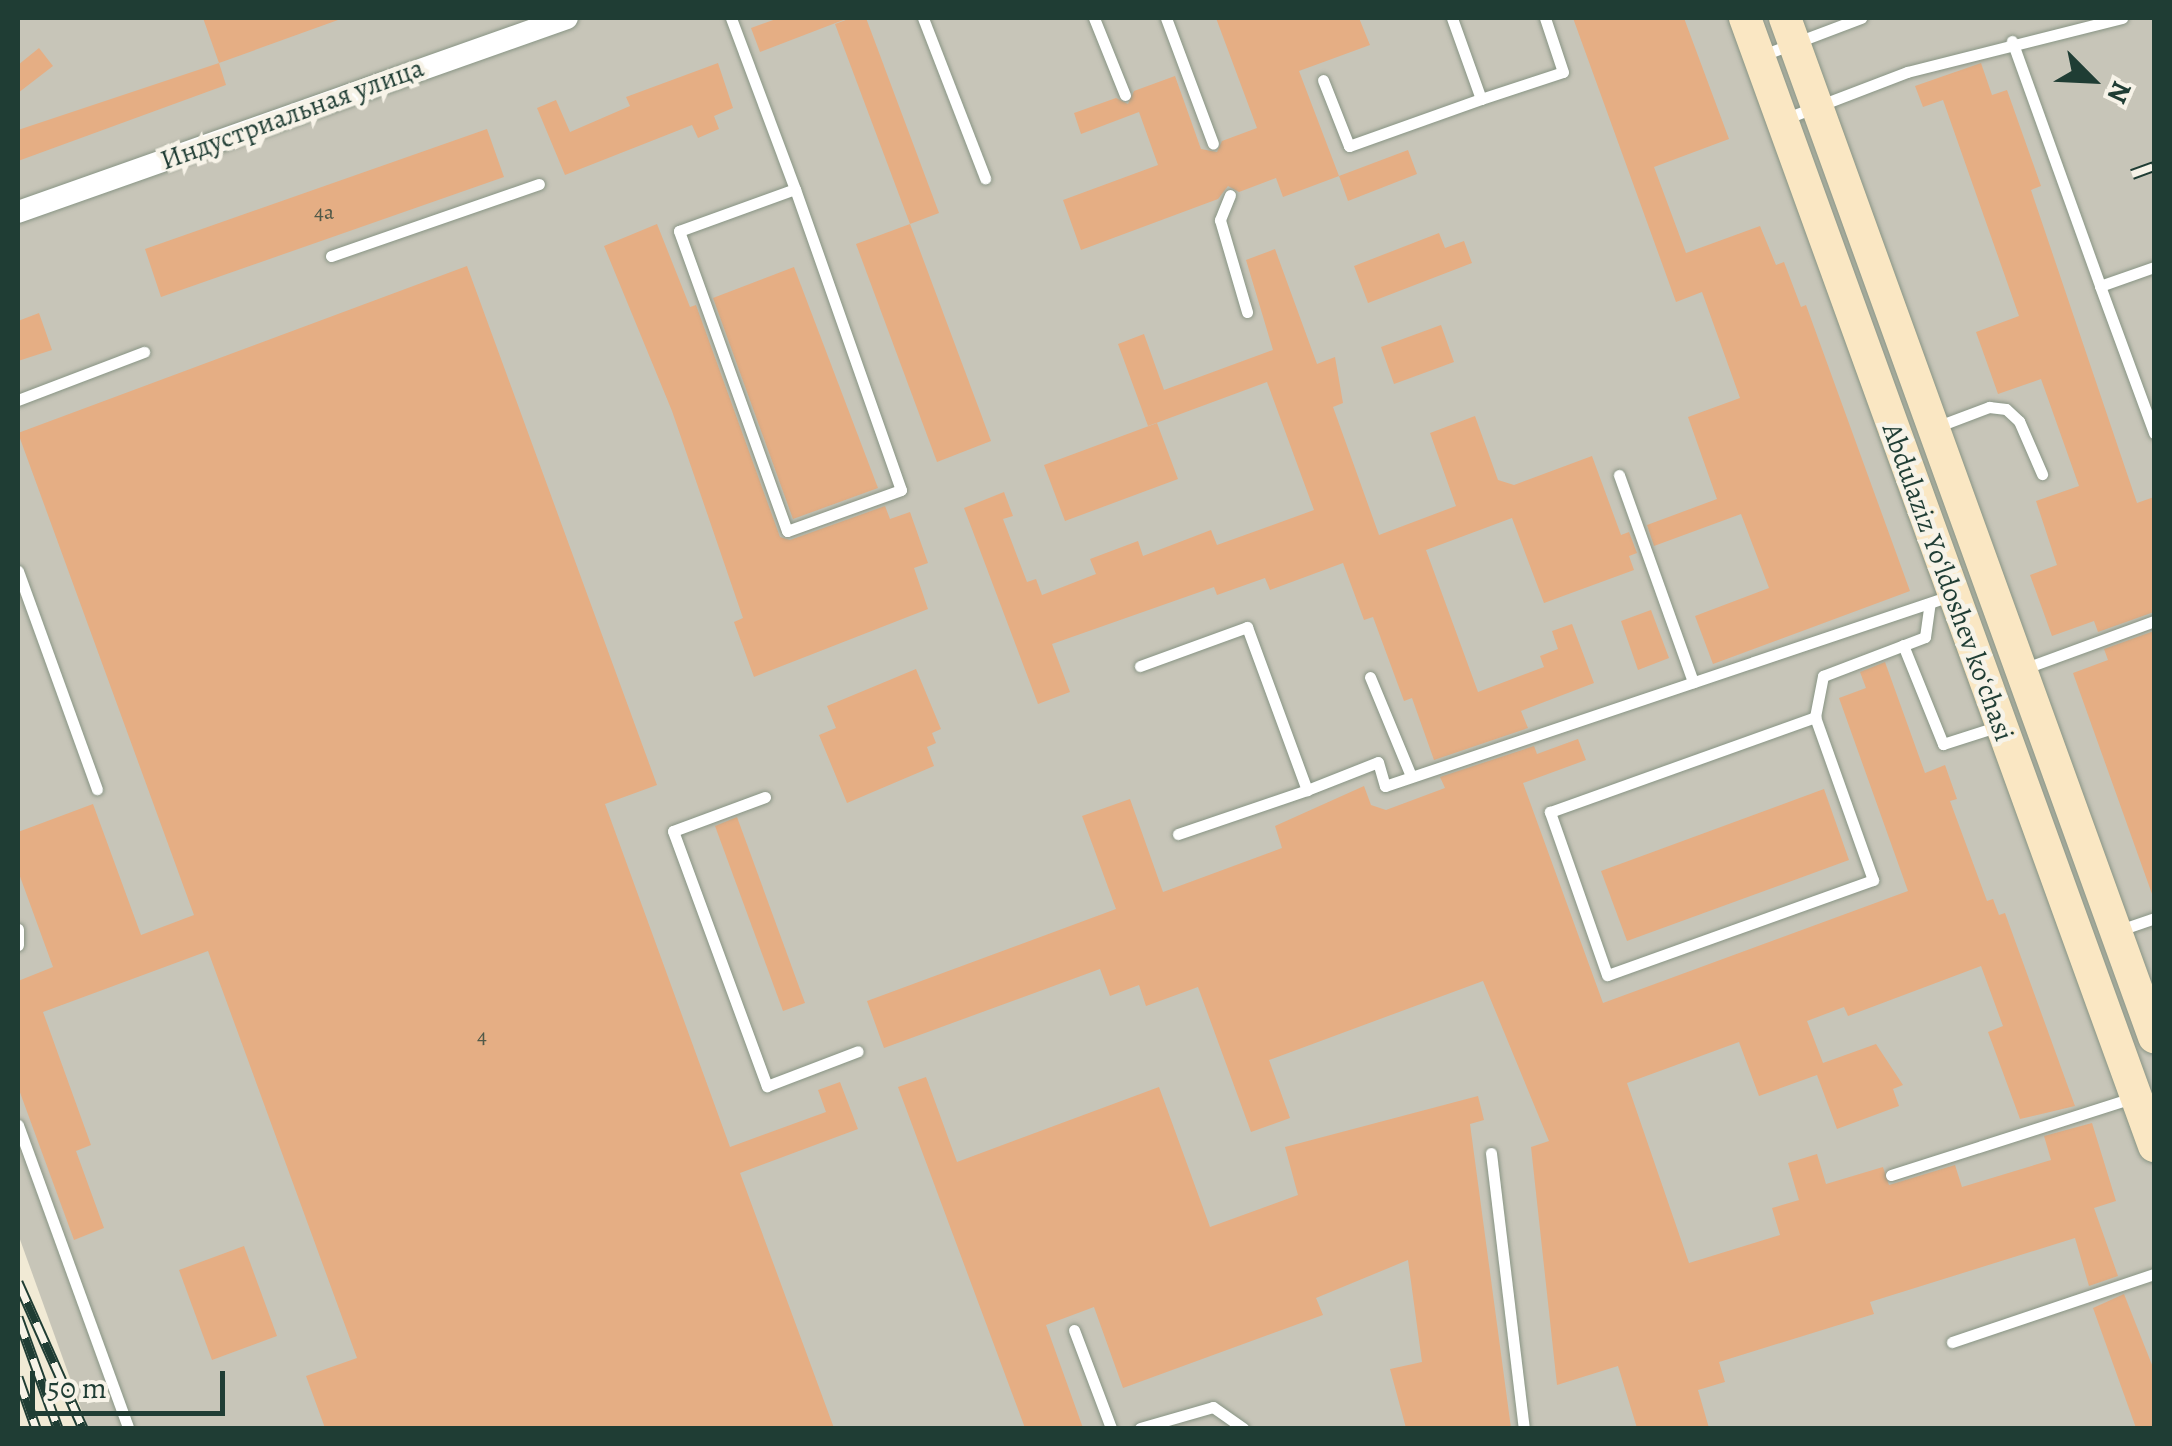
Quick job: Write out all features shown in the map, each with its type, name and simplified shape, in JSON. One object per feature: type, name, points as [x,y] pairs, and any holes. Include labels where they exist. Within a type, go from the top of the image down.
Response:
[{"type":"main road","name":"Abdulaziz Yoʻldoshev koʻchasi","points":[[1744,18],[1941,599],[2000,726],[2154,1146]]},
{"type":"main road","name":"Abdulaziz Yoʻldoshev koʻchasi","points":[[1789,30],[2154,1037]]},
{"type":"street","name":"Индустриальная улица","points":[[18,212],[531,24],[568,18]]},
{"type":"lane","points":[[731,18],[795,189],[901,490],[787,531],[679,231],[795,189]]},
{"type":"lane","points":[[923,18],[985,178]]},
{"type":"lane","points":[[1094,18],[1124,95]]},
{"type":"lane","points":[[1166,18],[1213,144]]},
{"type":"lane","points":[[1452,18],[1481,99]]},
{"type":"lane","points":[[1324,80],[1349,146],[1563,72],[1545,18]]},
{"type":"lane","points":[[1758,57],[1789,30],[1862,18]]},
{"type":"lane","points":[[1780,121],[2012,41],[2122,18]]},
{"type":"lane","points":[[2012,41],[2154,433]]},
{"type":"lane","points":[[331,256],[539,184]]},
{"type":"lane","points":[[1230,194],[1220,220],[1248,312]]},
{"type":"lane","points":[[2100,286],[2154,267]]},
{"type":"lane","points":[[18,400],[144,352]]},
{"type":"lane","points":[[1936,427],[1989,407],[2006,409],[2019,421],[2042,474]]},
{"type":"lane","points":[[1619,475],[1693,682]]},
{"type":"lane","points":[[18,571],[97,789]]},
{"type":"lane","points":[[1816,717],[1550,812],[1607,975],[1873,880],[1816,717],[1823,676],[1925,637],[1941,599]]},
{"type":"lane","points":[[1178,834],[1378,762],[1386,786],[1941,599]]},
{"type":"lane","points":[[2023,669],[2154,621]]},
{"type":"lane","points":[[1140,666],[1247,627],[1307,790]]},
{"type":"lane","points":[[1903,645],[1942,744],[2000,726]]},
{"type":"lane","points":[[1370,677],[1411,776]]},
{"type":"lane","points":[[765,797],[673,831],[768,1086],[858,1051]]},
{"type":"lane","points":[[2116,931],[2154,918]]},
{"type":"lane","points":[[18,929],[18,945]]},
{"type":"lane","points":[[1890,1175],[2136,1096]]},
{"type":"lane","points":[[18,1125],[128,1428]]},
{"type":"lane","points":[[1491,1153],[1524,1428]]},
{"type":"lane","points":[[1952,1342],[2154,1274]]},
{"type":"lane","points":[[1074,1330],[1111,1428]]},
{"type":"lane","points":[[1140,1428],[1213,1407],[1243,1428]]},
{"type":"shaded area","points":[[18,18],[2154,18],[2154,1428],[88,1428],[18,1234]]},
{"type":"building","points":[[203,18],[337,18],[338,20],[219,63]]},
{"type":"building","points":[[779,18],[846,19],[760,52],[751,28]]},
{"type":"building","points":[[866,18],[939,213],[910,224],[835,24]]},
{"type":"building","points":[[1216,18],[1359,18],[1370,45],[1299,71],[1339,176],[1283,197],[1276,178],[1239,192],[1228,186],[1218,199],[1081,250],[1063,200],[1158,165],[1139,112],[1081,134],[1074,113],[1116,98],[1128,104],[1134,91],[1175,76],[1201,149],[1217,152],[1222,141],[1257,128]]},
{"type":"building","points":[[1573,18],[1684,18],[1729,139],[1654,167],[1686,253],[1760,226],[1776,265],[1784,262],[1801,307],[1806,305],[1910,591],[1713,664],[1695,616],[1769,588],[1741,514],[1654,546],[1647,525],[1717,499],[1688,417],[1740,398],[1702,292],[1676,302]]},
{"type":"building","points":[[39,48],[53,66],[18,93],[18,65]]},
{"type":"building","points":[[219,63],[226,85],[18,161],[18,130]]},
{"type":"building","points":[[718,63],[733,108],[714,116],[719,129],[698,138],[692,125],[565,175],[537,108],[556,100],[570,132],[630,106],[626,97]]},
{"type":"building","points":[[1981,63],[1992,95],[2007,90],[2041,186],[2031,190],[2137,503],[2154,497],[2154,612],[2098,632],[2094,621],[2052,636],[2030,575],[2057,565],[2036,501],[2079,486],[2041,379],[1998,394],[1976,332],[2019,316],[1943,100],[1923,107],[1915,86]]},
{"type":"building","points":[[487,129],[504,177],[161,297],[145,249]]},
{"type":"building","points":[[1408,150],[1417,174],[1348,201],[1339,176]]},
{"type":"building","points":[[657,224],[690,307],[696,305],[780,537],[790,540],[885,506],[890,519],[910,512],[928,563],[914,568],[928,609],[754,677],[734,622],[743,618],[672,411],[604,246]]},
{"type":"building","points":[[910,224],[991,441],[937,462],[856,244]]},
{"type":"building","points":[[1439,233],[1445,248],[1464,241],[1472,263],[1368,303],[1354,266]]},
{"type":"building","points":[[1275,249],[1317,364],[1335,357],[1343,403],[1333,407],[1379,535],[1456,506],[1430,433],[1475,416],[1498,480],[1514,485],[1592,456],[1621,535],[1629,532],[1637,553],[1629,556],[1634,570],[1544,603],[1512,518],[1426,550],[1478,692],[1544,667],[1540,656],[1558,649],[1552,631],[1572,624],[1594,683],[1521,711],[1528,728],[1434,760],[1412,698],[1404,701],[1373,617],[1364,620],[1343,563],[1270,590],[1265,578],[1217,595],[1214,587],[1052,644],[1070,692],[1038,704],[964,508],[1004,492],[1013,516],[1003,519],[1027,582],[1036,579],[1042,595],[1096,574],[1090,559],[1138,541],[1143,556],[1211,530],[1217,545],[1314,510],[1267,382],[1148,426],[1118,344],[1144,334],[1164,390],[1273,350],[1246,260]]},
{"type":"building","points":[[467,266],[657,785],[605,804],[730,1147],[826,1112],[818,1090],[840,1082],[858,1129],[740,1173],[834,1428],[325,1428],[306,1376],[357,1358],[208,951],[43,1012],[91,1145],[76,1151],[104,1228],[74,1240],[18,1087],[18,981],[53,967],[18,871],[18,832],[93,804],[141,935],[194,915],[18,433]]},
{"type":"building","points":[[794,267],[878,488],[793,519],[713,298]]},
{"type":"building","points":[[39,313],[52,350],[18,361],[18,321]]},
{"type":"building","points":[[1441,325],[1454,362],[1394,384],[1381,347]]},
{"type":"building","points":[[1157,423],[1178,479],[1065,521],[1044,465]]},
{"type":"building","points":[[1651,610],[1669,658],[1638,670],[1621,621]]},
{"type":"building","points":[[2154,631],[2152,894],[2073,673],[2108,660],[2104,649]]},
{"type":"building","points":[[1885,662],[1925,773],[1945,765],[1957,799],[1950,801],[1987,901],[1993,899],[1999,915],[2005,913],[2075,1106],[2020,1119],[1988,1032],[2003,1026],[1981,966],[1848,1016],[1844,1007],[1807,1021],[1823,1063],[1876,1044],[1903,1085],[1893,1089],[1899,1106],[1837,1129],[1817,1075],[1759,1096],[1739,1042],[1627,1083],[1689,1263],[1780,1235],[1772,1208],[1799,1200],[1788,1163],[1817,1154],[1826,1184],[1883,1167],[1889,1185],[1955,1165],[1962,1187],[2051,1160],[2044,1136],[2092,1123],[2116,1201],[2094,1208],[2118,1276],[2089,1286],[2075,1238],[1870,1302],[1874,1314],[1719,1362],[1725,1382],[1698,1390],[1709,1428],[1637,1428],[1618,1366],[1557,1385],[1531,1147],[1549,1141],[1483,981],[1269,1060],[1290,1118],[1251,1132],[1198,987],[1146,1006],[1139,985],[1110,996],[1100,969],[884,1048],[867,1001],[1116,909],[1082,816],[1130,799],[1163,892],[1282,848],[1275,826],[1364,786],[1371,805],[1386,810],[1445,788],[1440,777],[1534,746],[1537,754],[1578,739],[1586,760],[1523,783],[1603,1003],[1908,891],[1839,698],[1866,688],[1860,672]]},
{"type":"building","points":[[916,669],[941,729],[932,733],[936,743],[927,747],[934,766],[847,803],[819,735],[836,728],[827,706]]},
{"type":"building","points":[[1824,789],[1849,860],[1627,941],[1601,871]]},
{"type":"building","points":[[737,817],[805,1003],[783,1011],[715,826]]},
{"type":"building","points":[[926,1077],[957,1162],[1159,1087],[1210,1227],[1298,1195],[1285,1147],[1478,1096],[1484,1120],[1470,1124],[1511,1428],[1406,1428],[1390,1369],[1422,1362],[1408,1260],[1316,1298],[1323,1315],[1123,1388],[1094,1307],[1046,1325],[1083,1428],[1025,1428],[898,1087]]},
{"type":"building","points":[[244,1246],[277,1336],[212,1360],[179,1270]]},
{"type":"building","points":[[2124,1294],[2154,1370],[2154,1428],[2136,1428],[2093,1308]]},
{"type":"railway","points":[[2132,174],[2154,166]]},
{"type":"railway","points":[[18,1282],[83,1428]]},
{"type":"railway","points":[[18,1317],[58,1428]]},
{"type":"railway","points":[[18,1377],[36,1428]]}]
